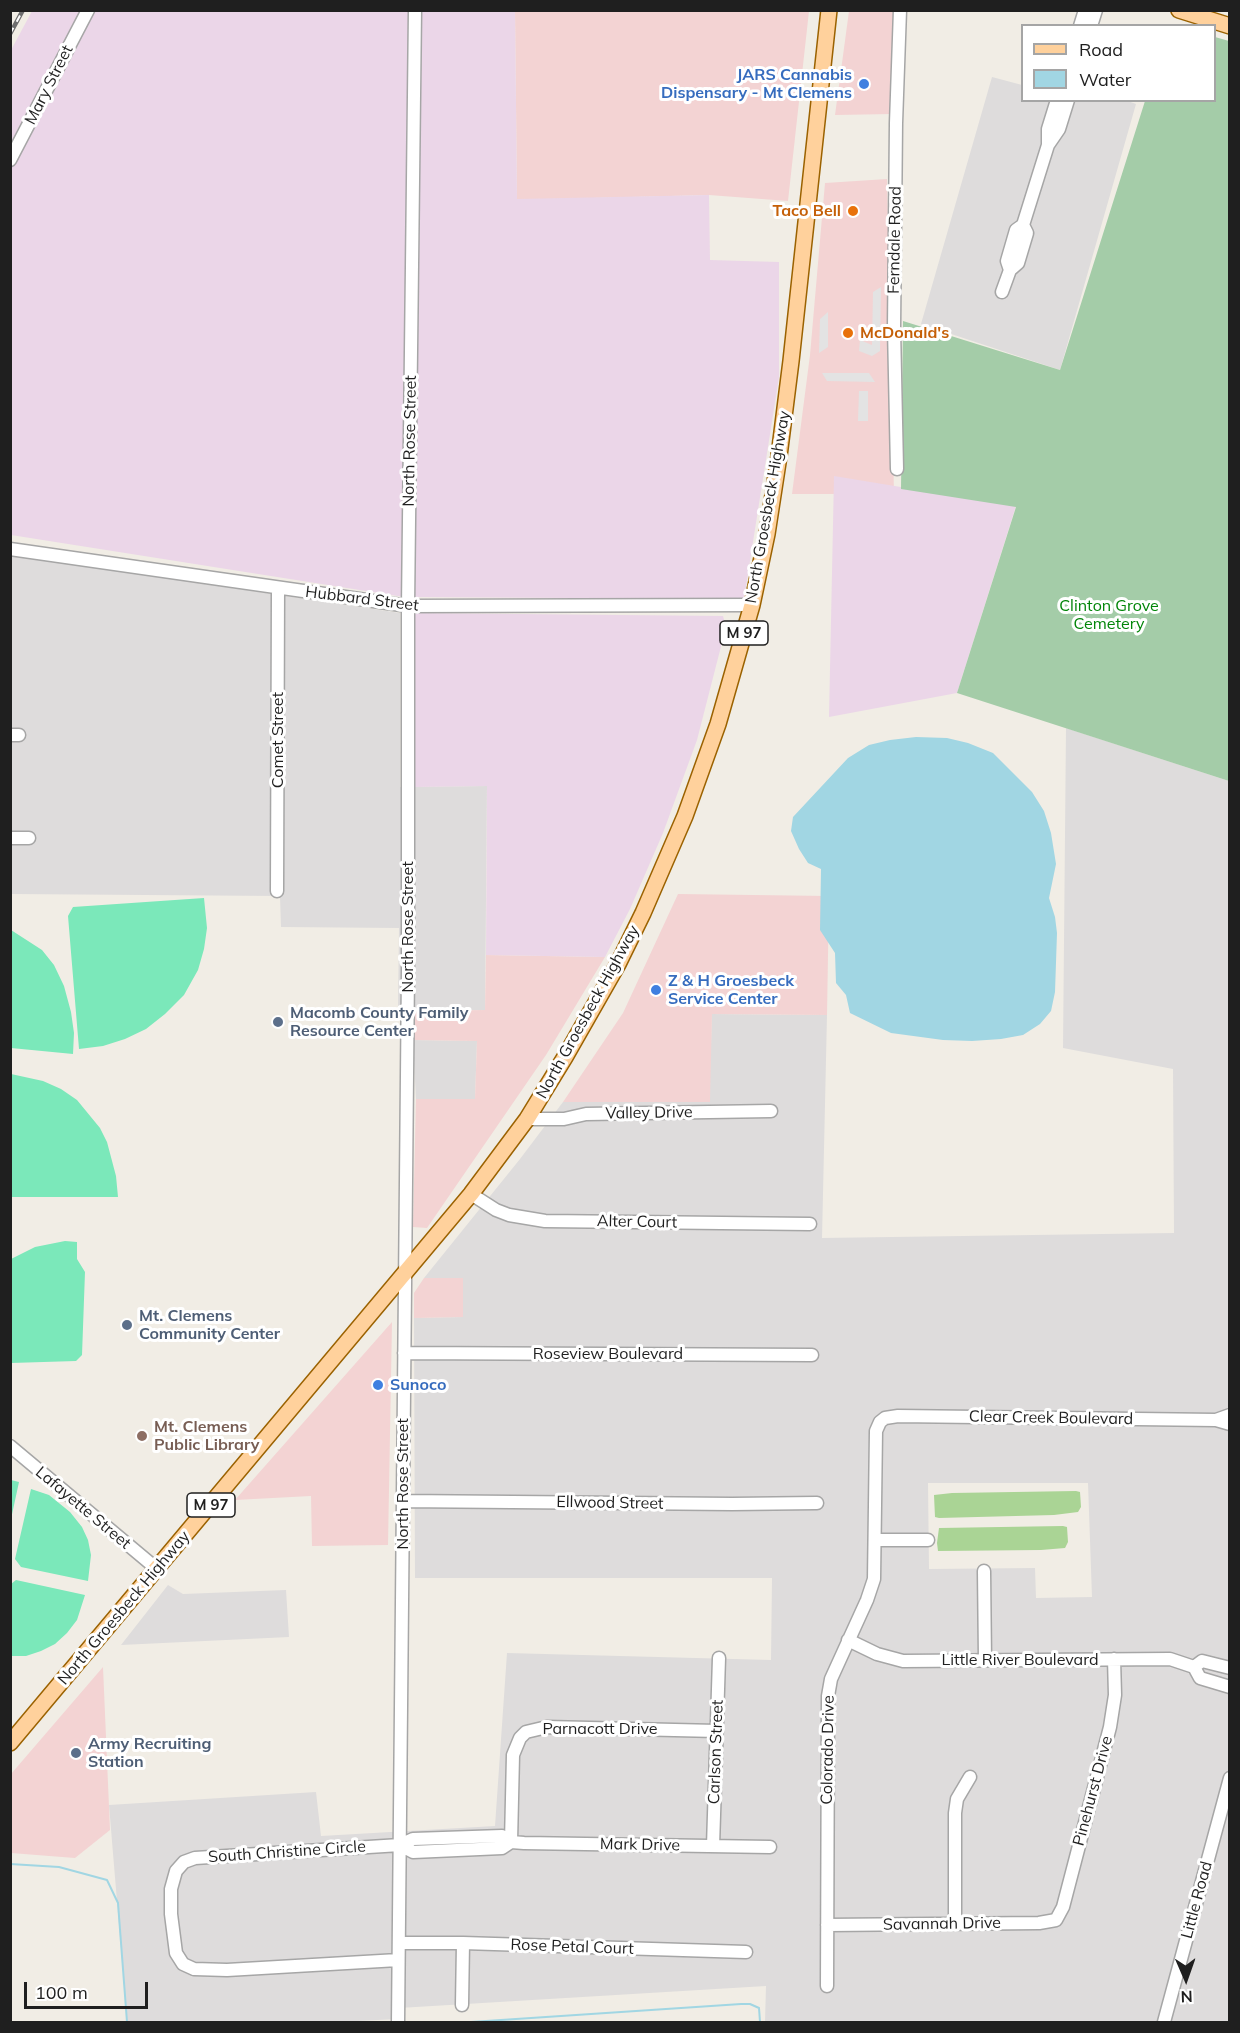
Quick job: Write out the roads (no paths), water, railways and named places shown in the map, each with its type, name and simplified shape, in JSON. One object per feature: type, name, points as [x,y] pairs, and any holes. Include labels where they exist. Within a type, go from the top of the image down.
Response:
[{"type":"main road","name":"North Groesbeck Highway","points":[[10,1743],[471,1194],[527,1119],[610,980],[662,871],[706,760],[728,690],[752,605],[767,534],[779,454],[829,10]]},
{"type":"main road","points":[[1179,10],[1230,26]]},
{"type":"street","name":"Mary Street","points":[[10,160],[88,10]]},
{"type":"street","name":"North Rose Street","points":[[398,2022],[408,606],[415,10]]},
{"type":"street","name":"Ferndale Road","points":[[897,469],[894,328],[896,123],[900,10]]},
{"type":"street","points":[[1048,145],[1048,129],[1056,102]]},
{"type":"street","points":[[1002,292],[1010,270],[1007,261],[1016,230],[1023,225],[1048,145],[1059,129],[1067,102]]},
{"type":"street","name":"Hubbard Street","points":[[10,549],[408,606],[752,605]]},
{"type":"street","name":"Comet Street","points":[[278,589],[278,891]]},
{"type":"street","points":[[10,838],[29,838]]},
{"type":"street","name":"Valley Drive","points":[[527,1119],[564,1119],[586,1114],[771,1111]]},
{"type":"street","name":"Alter Court","points":[[471,1194],[496,1210],[509,1215],[545,1221],[810,1224]]},
{"type":"street","name":"Roseview Boulevard","points":[[404,1353],[812,1355]]},
{"type":"street","name":"Clear Creek Boulevard","points":[[1216,1420],[1230,1415]]},
{"type":"street","name":"Clear Creek Boulevard","points":[[885,1418],[898,1416],[1216,1420],[1230,1424]]},
{"type":"street","name":"Colorado Drive","points":[[827,1986],[828,1696],[831,1679],[867,1600],[874,1579],[876,1431],[880,1422],[885,1418]]},
{"type":"street","name":"Lafayette Street","points":[[10,1446],[157,1569]]},
{"type":"street","name":"Ellwood Street","points":[[402,1501],[817,1503]]},
{"type":"street","points":[[876,1540],[928,1540]]},
{"type":"street","points":[[984,1571],[985,1660]]},
{"type":"street","name":"Little River Boulevard","points":[[848,1640],[877,1654],[903,1660],[1170,1659],[1194,1667],[1200,1678],[1224,1686]]},
{"type":"street","name":"Carlson Street","points":[[712,1846],[718,1658]]},
{"type":"street","name":"Pinehurst Drive","points":[[1056,1920],[1061,1913],[1112,1719],[1115,1695],[1114,1659]]},
{"type":"street","name":"Little River Boulevard","points":[[1194,1667],[1202,1661],[1226,1667]]},
{"type":"street","points":[[1224,1686],[1226,1667]]},
{"type":"street","name":"Parnacott Drive","points":[[511,1842],[513,1755],[519,1738],[526,1732],[547,1727],[717,1731]]},
{"type":"street","points":[[956,1923],[955,1813],[957,1799],[970,1777]]},
{"type":"street","name":"Little Road","points":[[1164,2022],[1230,1778]]},
{"type":"street","name":"Mark Drive","points":[[400,1845],[413,1852],[502,1848],[511,1842],[770,1847]]},
{"type":"street","name":"South Christine Circle","points":[[399,1960],[227,1970],[194,1969],[183,1964],[176,1953],[171,1914],[171,1889],[173,1876],[184,1862],[195,1858],[400,1845]]},
{"type":"street","name":"Savannah Drive","points":[[827,1925],[1039,1923],[1056,1920]]},
{"type":"street","name":"Rose Petal Court","points":[[399,1943],[746,1952]]},
{"type":"street","points":[[462,2005],[463,1943]]},
{"type":"water","points":[[916,737],[947,738],[993,753],[1032,792],[1044,811],[1051,833],[1056,864],[1049,898],[1057,933],[1055,992],[1051,1011],[1040,1024],[1023,1035],[972,1041],[943,1040],[891,1033],[850,1013],[846,995],[836,983],[835,953],[820,930],[821,869],[808,863],[799,849],[791,831],[793,817],[848,758],[869,745]]},
{"type":"waterway","points":[[10,1864],[59,1867],[107,1880],[118,1903],[127,2022]]},
{"type":"waterway","points":[[471,2022],[741,2004],[750,2004],[759,2008],[760,2022]]},
{"type":"railway","points":[[10,34],[23,10]]},
{"type":"place","name":"JARS Cannabis Dispensary - Mt Clemens","points":[[864,84]]},
{"type":"place","name":"Taco Bell","points":[[853,211]]},
{"type":"place","name":"McDonald's","points":[[848,333]]},
{"type":"place","name":"Z & H Groesbeck Service Center","points":[[656,990]]},
{"type":"place","name":"Macomb County Family Resource Center","points":[[278,1022]]},
{"type":"place","name":"Mt. Clemens Community Center","points":[[127,1325]]},
{"type":"place","name":"Sunoco","points":[[378,1385]]},
{"type":"place","name":"Mt. Clemens Public Library","points":[[142,1436]]},
{"type":"place","name":"Army Recruiting Station","points":[[76,1753]]},
{"type":"park label","name":"Clinton Grove Cemetery","points":[[1109,615]]}]
